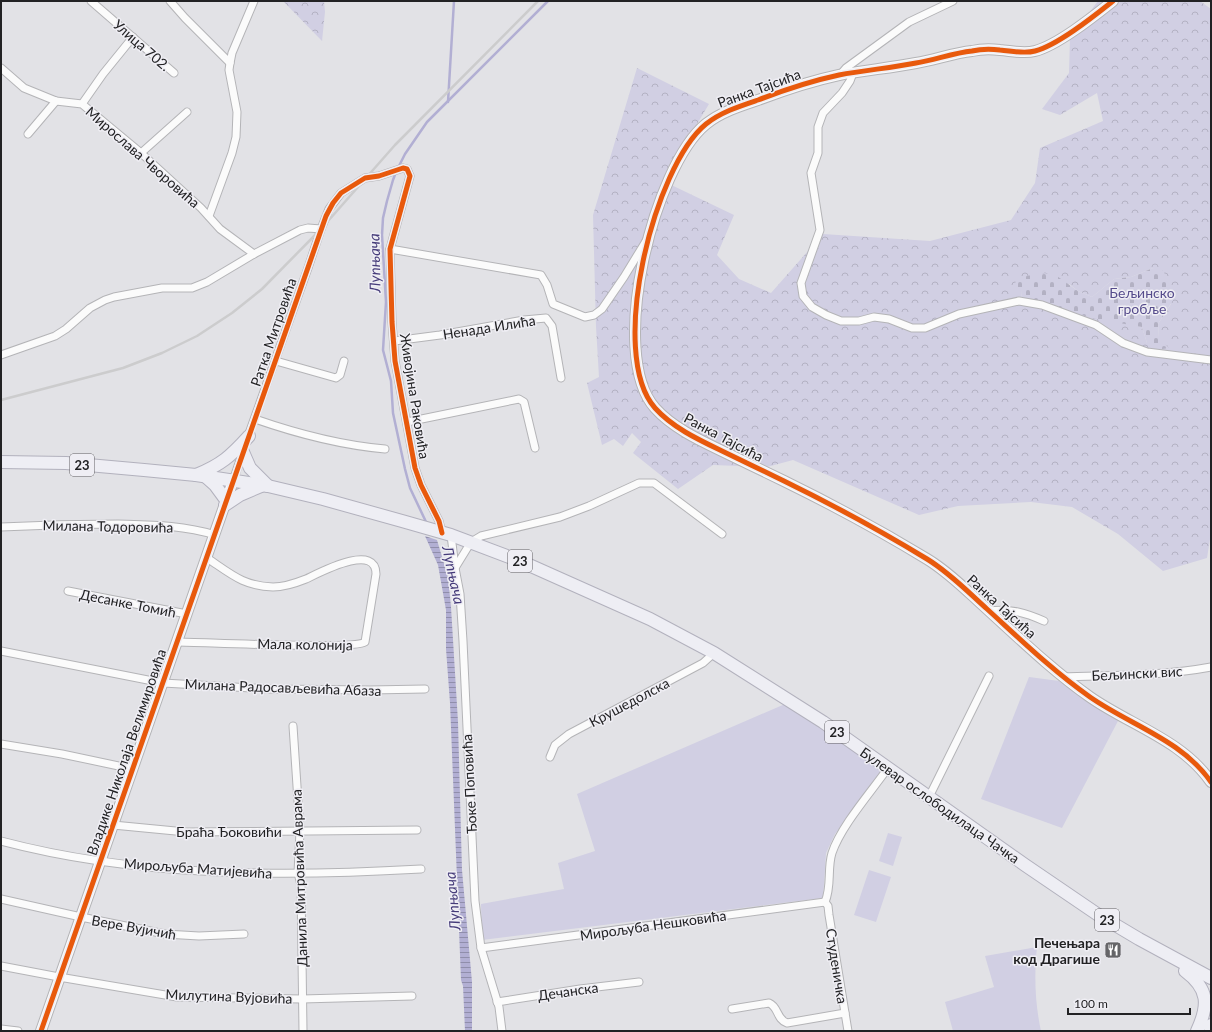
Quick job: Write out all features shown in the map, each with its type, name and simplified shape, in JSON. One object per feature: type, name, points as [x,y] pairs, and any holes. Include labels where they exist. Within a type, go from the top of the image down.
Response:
[{"type":"main road","points":[[243,452],[250,468],[265,486],[240,494],[226,502],[215,485],[201,476],[225,461],[249,436]]},
{"type":"main road","name":"Булевар ослободилаца Чачка","points":[[1,462],[66,463],[201,476],[265,486],[323,499],[420,526],[471,542],[520,561],[650,619],[714,653],[823,722],[1097,914],[1211,978]]},
{"type":"main road","points":[[1173,958],[1180,967],[1195,979],[1205,998],[1205,1008],[1197,1031]]},
{"type":"street","name":"Улица 702.","points":[[91,1],[174,73]]},
{"type":"street","points":[[170,1],[230,63]]},
{"type":"street","points":[[209,216],[232,153],[236,137],[236,112],[229,70],[230,63],[232,54],[254,1]]},
{"type":"street","name":"Ранка Тајсића","points":[[840,75],[858,59],[909,22],[953,1]]},
{"type":"street","name":"Ранка Тајсића","points":[[1113,1],[1060,40],[1031,52],[996,49],[972,51],[920,63],[840,75],[781,91],[722,114],[707,123],[696,134],[680,156],[662,195],[649,236],[635,311],[634,335],[636,365],[639,378],[646,395],[664,418],[695,438],[786,482],[859,520],[929,560],[955,579],[1063,677],[1107,709],[1180,750],[1192,759],[1211,782]]},
{"type":"street","points":[[82,104],[102,74],[133,37]]},
{"type":"street","name":"Мирослава Чворовића","points":[[1,68],[24,88],[56,101],[82,104],[141,153],[209,216],[220,229],[254,254]]},
{"type":"street","points":[[853,73],[850,81],[842,93],[823,113],[818,127],[818,153],[811,173],[820,230],[801,284],[803,296],[812,307],[841,321],[859,321],[874,317],[889,319],[912,328],[925,328],[959,314],[1019,301],[1042,305],[1096,325],[1123,343],[1148,352],[1211,360]]},
{"type":"street","points":[[28,134],[56,101]]},
{"type":"street","points":[[141,153],[187,112]]},
{"type":"street","name":"Живојина Раковића","points":[[341,193],[365,178],[379,176],[403,168],[407,169],[410,176],[390,249],[395,361],[415,468],[421,485],[446,534]]},
{"type":"street","name":"Ратка Митровића","points":[[233,481],[321,229],[329,209],[341,193]]},
{"type":"street","points":[[1,356],[55,336],[66,329],[90,308],[105,300],[162,288],[192,288],[207,282],[254,254],[304,228],[321,229]]},
{"type":"street","points":[[390,249],[541,275],[547,286],[553,304],[585,317],[594,315],[602,310],[649,236]]},
{"type":"street","name":"Ненада Илића","points":[[394,341],[440,335],[524,320],[546,318],[552,326],[562,378]]},
{"type":"street","points":[[276,361],[336,378],[340,375],[344,361]]},
{"type":"street","points":[[407,422],[519,399],[524,402],[535,448]]},
{"type":"street","points":[[255,419],[310,436],[359,446],[385,449]]},
{"type":"street","name":"Владике Николаја Велимировића","points":[[41,1031],[233,481]]},
{"type":"street","points":[[455,568],[471,542],[477,538],[486,534],[560,517],[589,506],[635,484],[644,482],[654,484],[722,534]]},
{"type":"street","name":"Милана Тодоровића","points":[[1,527],[66,524],[140,525],[189,528],[215,535]]},
{"type":"street","name":"Ђоке Поповића","points":[[446,534],[460,594],[474,882],[481,948],[497,1002],[502,1031]]},
{"type":"street","name":"Мала колонија","points":[[178,642],[321,645],[359,645],[365,642],[376,574],[375,568],[371,562],[364,560],[350,562],[332,567],[292,584],[275,587],[252,584],[238,580],[207,558]]},
{"type":"street","name":"Десанке Томић","points":[[68,592],[187,614]]},
{"type":"street","points":[[989,611],[1000,609],[1015,611],[1026,613],[1044,621]]},
{"type":"street","name":"Милана Радосављевића Абаза","points":[[1,651],[163,683],[285,689],[425,689]]},
{"type":"street","name":"Крушедолска","points":[[550,757],[555,745],[569,734],[703,663],[714,653]]},
{"type":"street","name":"Бељински вис","points":[[1063,677],[1167,673],[1191,671],[1211,666]]},
{"type":"street","points":[[929,797],[988,676]]},
{"type":"street","name":"Данила Митровића Аврама","points":[[292,726],[300,831],[298,873],[300,885],[303,1031]]},
{"type":"street","points":[[1,744],[62,754],[133,769]]},
{"type":"street","points":[[825,902],[829,892],[830,864],[834,847],[844,830],[888,768]]},
{"type":"street","name":"Браћа Ђоковићи","points":[[113,825],[186,832],[417,830]]},
{"type":"street","name":"Мирољуба Матијевића","points":[[1,841],[41,852],[100,862],[208,872],[298,873],[421,869]]},
{"type":"street","name":"Вере Вујичић","points":[[1,899],[80,917],[174,935],[210,936],[244,934]]},
{"type":"street","name":"Мирољуба Нешковића","points":[[481,948],[825,902]]},
{"type":"street","name":"Студеничка","points":[[825,902],[828,906],[848,1031]]},
{"type":"street","name":"Милутина Вујовића","points":[[1,966],[177,997],[302,999],[412,996]]},
{"type":"street","name":"Дечанска","points":[[497,1002],[580,989],[639,982]]},
{"type":"street","points":[[732,1008],[769,1003],[774,1006],[781,1020],[787,1022],[845,1013]]},
{"type":"street","points":[[1,1029],[18,1031]]},
{"type":"green space","points":[[283,1],[324,1],[325,12],[322,41]]},
{"type":"green space","points":[[1098,1],[1200,1],[1211,9],[1211,533],[1207,558],[1163,571],[1118,534],[1072,507],[1031,502],[958,506],[919,515],[793,460],[767,467],[713,465],[678,489],[633,453],[641,442],[632,433],[623,446],[614,439],[602,445],[587,383],[599,377],[593,215],[637,68],[709,104],[663,181],[734,215],[717,255],[739,279],[771,293],[823,234],[930,241],[1011,220],[1035,183],[1040,148],[1103,121],[1097,93],[1060,115],[1042,109],[1069,73],[1070,38]],"holes":[[[1153,268],[1171,304],[1158,324],[1159,337],[1147,343],[1142,327],[1037,300],[1022,301],[1021,291],[1069,284],[1078,291],[1092,297],[1114,279],[1131,277]]]},
{"type":"green space","name":"Бељинско гробље","points":[[1153,268],[1163,271],[1177,294],[1158,324],[1159,337],[1169,348],[1151,348],[1147,343],[1142,327],[1091,318],[1037,300],[1022,301],[1021,291],[1015,286],[1016,279],[1039,273],[1054,274],[1078,291],[1092,297],[1114,279],[1131,277]]},
{"type":"green space","points":[[1029,677],[1059,681],[1118,721],[1062,828],[981,799]]},
{"type":"green space","points":[[785,704],[882,771],[835,834],[826,853],[823,898],[482,940],[481,904],[564,889],[558,863],[595,851],[577,794]]},
{"type":"green space","points":[[888,833],[902,837],[893,866],[879,861]]},
{"type":"green space","points":[[869,870],[891,877],[876,922],[854,915]]},
{"type":"green space","points":[[1037,947],[1037,1010],[1041,1031],[953,1031],[945,1002],[994,987],[985,956]]},
{"type":"shaded area","points":[[425,536],[437,540],[448,577],[451,607],[458,722],[462,870],[472,982],[472,1031],[465,1031],[463,986],[461,980],[450,703],[446,649],[446,610],[438,565]]},
{"type":"waterway","points":[[448,102],[454,1]]},
{"type":"waterway","name":"Лупњача","points":[[398,168],[405,154],[427,122],[548,1]]},
{"type":"waterway","name":"Лупњача","points":[[396,172],[383,218],[382,235],[386,302],[383,350],[391,381],[393,413],[405,469],[410,488],[427,524]]},
{"type":"railway","points":[[1,400],[123,368],[162,353],[197,336],[232,313],[262,289],[321,229],[395,145],[538,1]]},
{"type":"cycle path","points":[[1113,1],[1065,36],[1054,43],[1035,51],[1022,52],[993,49],[979,50],[958,53],[907,65],[839,75],[808,83],[731,110],[706,124],[687,146],[669,178],[654,218],[643,262],[636,305],[635,347],[641,382],[655,408],[669,421],[685,432],[857,518],[935,564],[1050,666],[1105,707],[1171,744],[1199,767],[1211,782]]},
{"type":"cycle path","points":[[41,1031],[326,216],[333,203],[341,193],[365,178],[379,176],[403,168],[407,169],[410,176],[390,249],[392,322],[395,361],[415,468],[421,485],[439,521],[442,533]]},
{"type":"place","name":"Печењара код Драгише","points":[[1113,950]]}]
